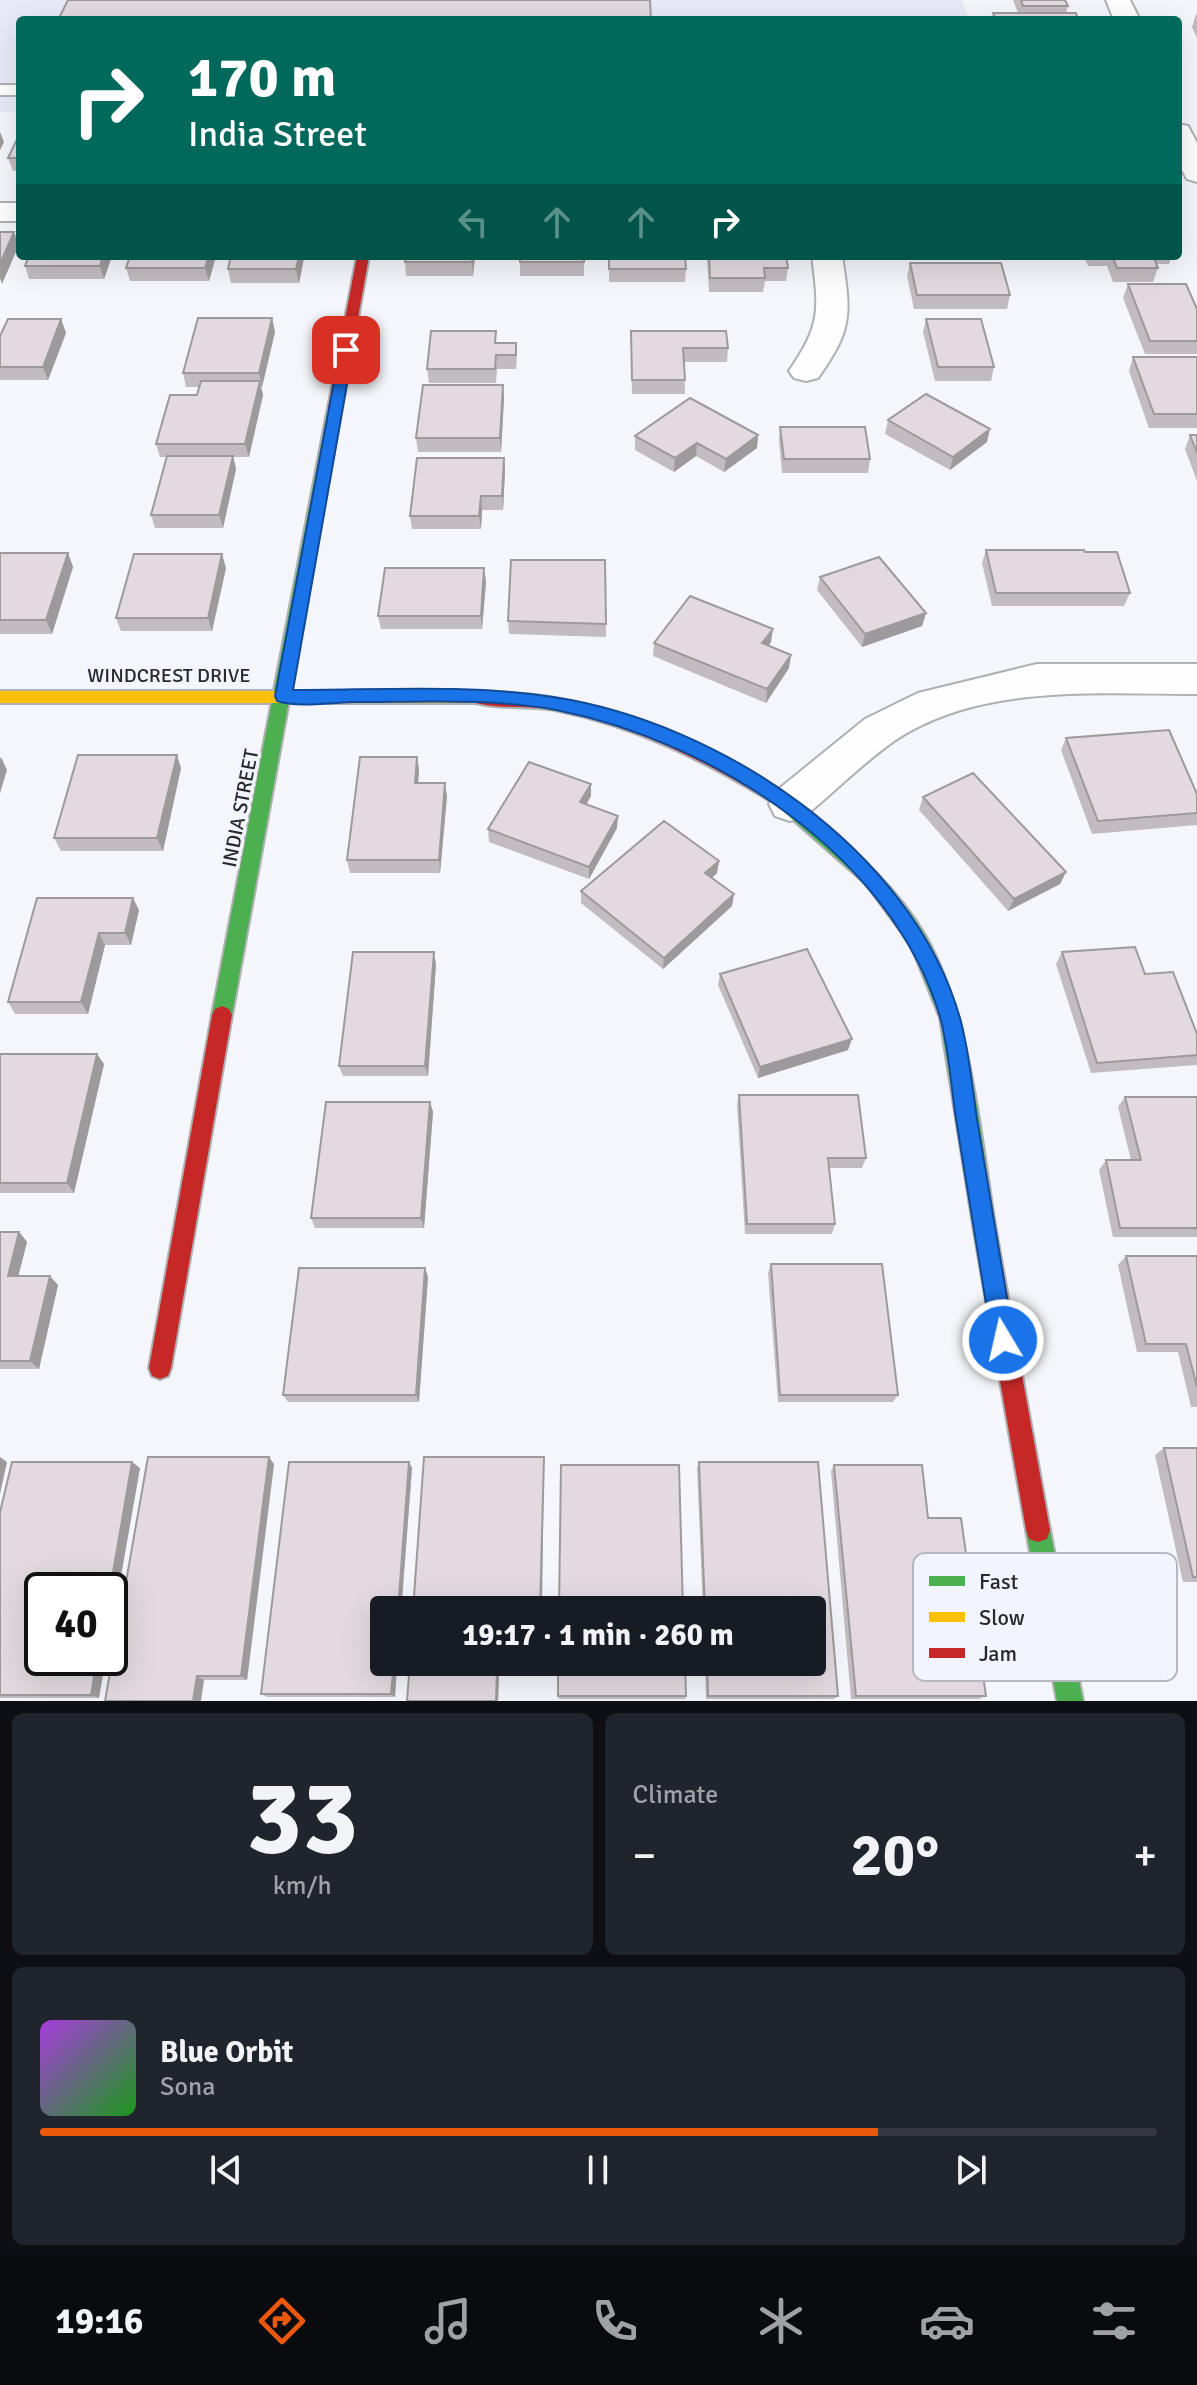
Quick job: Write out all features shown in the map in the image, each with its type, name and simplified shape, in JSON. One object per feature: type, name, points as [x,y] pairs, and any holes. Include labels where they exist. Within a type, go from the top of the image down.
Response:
[{"type":"street","points":[[1182,141],[1197,173]]},
{"type":"street","name":"INDIA STREET","points":[[160,1368],[211,1073],[362,260]]},
{"type":"street","points":[[806,371],[827,345],[834,315],[827,260]]},
{"type":"street","points":[[790,804],[880,730],[932,704],[1037,679],[1197,679]]},
{"type":"street","name":"WINDCREST DRIVE","points":[[0,697],[449,695],[553,703],[619,719],[682,742],[729,766],[790,804],[872,879],[919,941],[950,1018],[1008,1371],[1042,1553]]},
{"type":"street","name":"WINDCREST DRIVE","points":[[1066,1681],[1070,1701]]},
{"type":"shaded area","points":[[0,0],[962,0],[968,16],[16,16],[16,112],[0,112]]},
{"type":"building","points":[[68,0],[650,0],[651,16],[60,16]]},
{"type":"building","points":[[1021,0],[1065,0],[1068,6],[1023,6]]},
{"type":"building","points":[[993,13],[1076,13],[1077,16],[994,16]]},
{"type":"building","points":[[16,141],[16,158],[8,158]]},
{"type":"building","points":[[0,232],[14,232],[0,264]]},
{"type":"building","points":[[27,260],[102,260],[100,266],[25,266]]},
{"type":"building","points":[[129,260],[208,260],[205,268],[126,268]]},
{"type":"building","points":[[230,260],[298,260],[296,269],[228,269]]},
{"type":"building","points":[[405,260],[472,260],[472,262]]},
{"type":"building","points":[[520,260],[584,260],[584,262]]},
{"type":"building","points":[[609,260],[685,260],[686,269],[609,269]]},
{"type":"building","points":[[709,260],[787,260],[788,268],[764,268],[765,278],[710,278]]},
{"type":"building","points":[[1114,260],[1155,260],[1158,268],[1117,268]]},
{"type":"building","points":[[910,263],[1001,263],[1010,295],[917,295]]},
{"type":"building","points":[[1128,284],[1186,284],[1197,309],[1197,341],[1150,341]]},
{"type":"building","points":[[198,318],[272,318],[259,373],[183,373]]},
{"type":"building","points":[[8,319],[61,319],[43,367],[0,367],[0,336]]},
{"type":"building","points":[[926,319],[981,319],[994,367],[938,367]]},
{"type":"building","points":[[431,331],[496,331],[495,343],[516,343],[516,355],[496,355],[495,369],[427,369]]},
{"type":"building","points":[[631,331],[726,331],[728,348],[683,348],[685,380],[632,380]]},
{"type":"building","points":[[1133,357],[1197,357],[1197,414],[1154,414]]},
{"type":"building","points":[[201,381],[260,381],[245,444],[156,444],[170,395],[197,395]]},
{"type":"building","points":[[423,385],[503,385],[500,438],[416,438]]},
{"type":"building","points":[[926,394],[990,429],[953,457],[888,420]]},
{"type":"building","points":[[690,398],[758,435],[726,459],[697,443],[675,458],[635,436]]},
{"type":"building","points":[[780,427],[865,427],[870,459],[784,459]]},
{"type":"building","points":[[1190,435],[1197,435],[1197,453]]},
{"type":"building","points":[[167,456],[233,456],[219,515],[151,515]]},
{"type":"building","points":[[417,458],[504,458],[502,496],[481,496],[479,516],[410,516]]},
{"type":"building","points":[[986,550],[1117,552],[1130,593],[996,593]]},
{"type":"building","points":[[0,553],[68,553],[46,620],[0,620]]},
{"type":"building","points":[[134,554],[222,554],[208,618],[116,618]]},
{"type":"building","points":[[879,557],[926,613],[865,634],[820,577]]},
{"type":"building","points":[[511,560],[605,560],[606,624],[508,621]]},
{"type":"building","points":[[385,568],[484,568],[481,616],[378,616]]},
{"type":"building","points":[[690,596],[773,629],[762,643],[791,655],[767,689],[654,643]]},
{"type":"building","points":[[1169,730],[1197,794],[1197,813],[1098,821],[1066,738]]},
{"type":"building","points":[[78,755],[177,755],[157,838],[54,838]]},
{"type":"building","points":[[360,757],[417,757],[415,783],[445,783],[439,860],[347,860]]},
{"type":"building","points":[[529,762],[591,784],[580,802],[618,816],[589,867],[488,829]]},
{"type":"building","points":[[973,773],[1066,872],[1014,899],[923,797]]},
{"type":"building","points":[[664,821],[719,861],[705,873],[734,894],[664,958],[581,891]]},
{"type":"building","points":[[37,898],[133,898],[125,933],[99,933],[81,1002],[8,1002]]},
{"type":"building","points":[[1135,947],[1145,974],[1173,972],[1197,1034],[1197,1055],[1097,1063],[1062,952]]},
{"type":"building","points":[[807,949],[852,1039],[760,1067],[720,974]]},
{"type":"building","points":[[353,952],[434,952],[425,1066],[339,1066]]},
{"type":"building","points":[[0,1054],[97,1054],[67,1183],[0,1183]]},
{"type":"building","points":[[739,1095],[858,1095],[866,1158],[828,1158],[835,1224],[747,1224]]},
{"type":"building","points":[[1125,1097],[1197,1097],[1197,1228],[1120,1228],[1106,1160],[1141,1160]]},
{"type":"building","points":[[326,1102],[430,1102],[421,1218],[311,1218]]},
{"type":"building","points":[[0,1232],[19,1232],[8,1276],[50,1276],[30,1361],[0,1361]]},
{"type":"building","points":[[1126,1256],[1197,1256],[1197,1387],[1186,1344],[1146,1344]]},
{"type":"building","points":[[771,1264],[882,1264],[898,1395],[780,1395]]},
{"type":"building","points":[[299,1268],[425,1268],[416,1395],[283,1395]]},
{"type":"building","points":[[1164,1448],[1197,1448],[1197,1577],[1193,1577]]},
{"type":"building","points":[[148,1457],[269,1457],[241,1676],[197,1676],[193,1701],[105,1701],[109,1676],[128,1676],[128,1572]]},
{"type":"building","points":[[424,1457],[544,1457],[540,1596],[414,1596]]},
{"type":"building","points":[[12,1462],[132,1462],[113,1572],[24,1572],[24,1676],[94,1676],[91,1695],[0,1695],[0,1512]]},
{"type":"building","points":[[289,1462],[409,1462],[399,1596],[370,1596],[370,1676],[393,1676],[391,1694],[261,1694]]},
{"type":"building","points":[[699,1462],[818,1462],[838,1696],[708,1696],[707,1676],[826,1676],[826,1596],[704,1596]]},
{"type":"building","points":[[561,1465],[679,1465],[683,1596],[559,1596]]},
{"type":"building","points":[[834,1465],[922,1465],[928,1518],[961,1518],[966,1553],[913,1553],[913,1681],[984,1681],[986,1696],[856,1696]]},
{"type":"building","points":[[409,1676],[497,1676],[496,1701],[407,1701]]},
{"type":"building","points":[[558,1676],[685,1676],[686,1696],[558,1696]]},
{"type":"traffic: fast","points":[[222,1015],[335,408]]},
{"type":"traffic: fast","points":[[781,799],[872,879],[919,941],[950,1018],[985,1231]]},
{"type":"traffic: fast","points":[[1038,1530],[1042,1553]]},
{"type":"traffic: fast","points":[[1066,1681],[1070,1701]]},
{"type":"traffic: slow","points":[[0,697],[475,697]]},
{"type":"traffic: jam","points":[[335,408],[362,260]]},
{"type":"traffic: jam","points":[[475,697],[545,702],[615,719],[700,753],[781,799]]},
{"type":"traffic: jam","points":[[160,1368],[222,1015]]},
{"type":"traffic: jam","points":[[985,1231],[1038,1530]]},
{"type":"route","points":[[346,350],[283,696],[449,695],[553,703],[619,719],[682,742],[729,766],[790,804],[872,879],[919,941],[950,1018],[1003,1340]]}]
